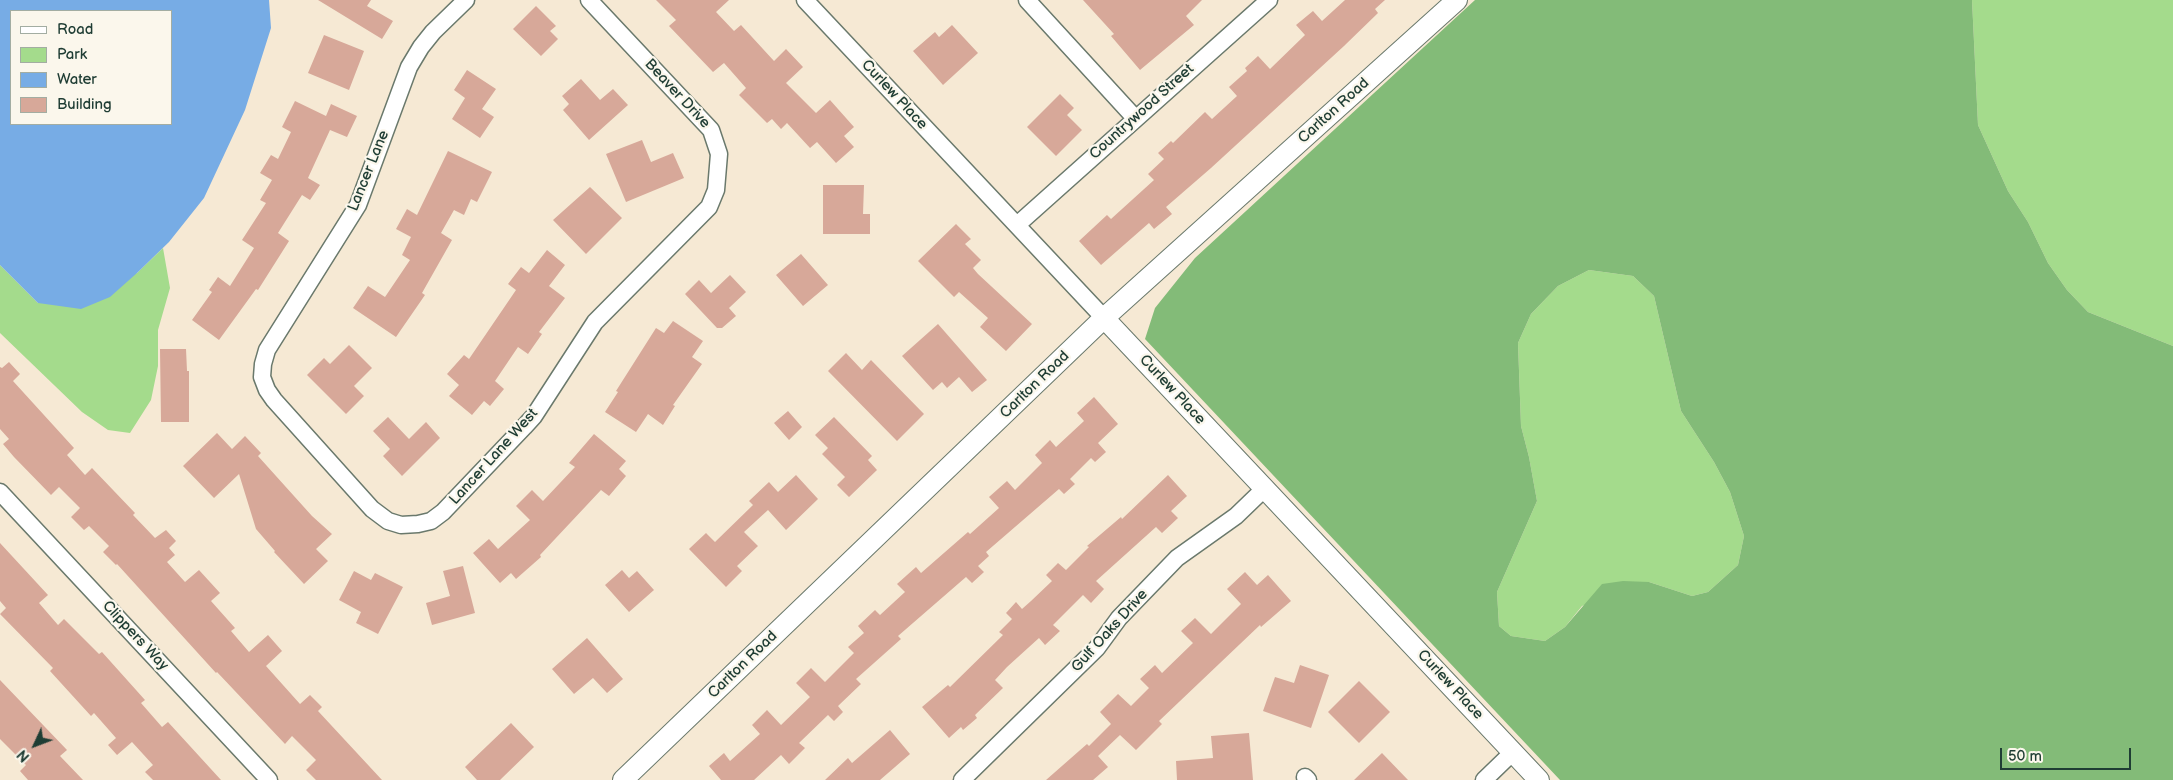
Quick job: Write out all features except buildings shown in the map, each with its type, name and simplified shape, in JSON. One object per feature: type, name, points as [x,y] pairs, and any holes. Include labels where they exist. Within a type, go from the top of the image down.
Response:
[{"type":"street","name":"Lancer Lane","points":[[274,400],[267,390],[262,377],[262,364],[267,350],[358,205],[409,67],[420,47],[466,0]]},
{"type":"street","name":"Beaver Drive","points":[[589,0],[711,130],[719,154],[716,190],[709,207]]},
{"type":"street","name":"Curlew Place","points":[[804,0],[1539,780]]},
{"type":"street","points":[[1027,0],[1135,118]]},
{"type":"street","name":"Countrywood Street","points":[[1017,225],[1269,0]]},
{"type":"street","name":"Carlton Road","points":[[623,780],[1104,318],[1457,0]]},
{"type":"street","name":"Lancer Lane West","points":[[274,400],[372,509],[388,521],[401,525],[418,524],[431,520],[443,512],[534,416],[595,322],[709,207]]},
{"type":"street","name":"Gulf Oaks Drive","points":[[962,780],[1097,648],[1119,618],[1177,558],[1236,516],[1264,489]]},
{"type":"street","name":"Clippers Way","points":[[0,492],[269,780]]},
{"type":"street","points":[[1484,780],[1513,752]]},
{"type":"green space","points":[[1475,0],[1972,0],[1978,125],[2008,191],[2028,222],[2048,263],[2067,290],[2088,312],[2173,346],[2173,780],[1560,780],[1145,339],[1155,308],[1195,258]],"holes":[[[1589,270],[1633,276],[1654,296],[1681,411],[1714,462],[1730,492],[1744,536],[1738,565],[1708,592],[1692,596],[1649,582],[1623,581],[1602,584],[1565,627],[1545,641],[1511,636],[1499,626],[1497,592],[1537,501],[1521,426],[1518,343],[1531,314],[1558,286]]]},
{"type":"green space","points":[[1972,0],[2173,0],[2173,346],[2088,312],[2067,290],[2048,263],[2028,222],[2008,191],[1978,125]]},
{"type":"green space","points":[[163,248],[170,288],[158,330],[158,366],[151,400],[130,433],[108,430],[82,412],[0,333],[0,265],[38,303],[137,273]]},
{"type":"green space","points":[[1589,270],[1633,276],[1654,296],[1681,411],[1714,462],[1730,492],[1744,536],[1738,565],[1708,592],[1692,596],[1649,582],[1582,606],[1565,627],[1545,641],[1511,636],[1499,626],[1497,592],[1537,501],[1521,426],[1518,343],[1531,314],[1558,286]]},
{"type":"water","points":[[0,0],[269,0],[271,28],[245,110],[204,198],[169,242],[110,297],[81,309],[38,303],[0,265]]}]
